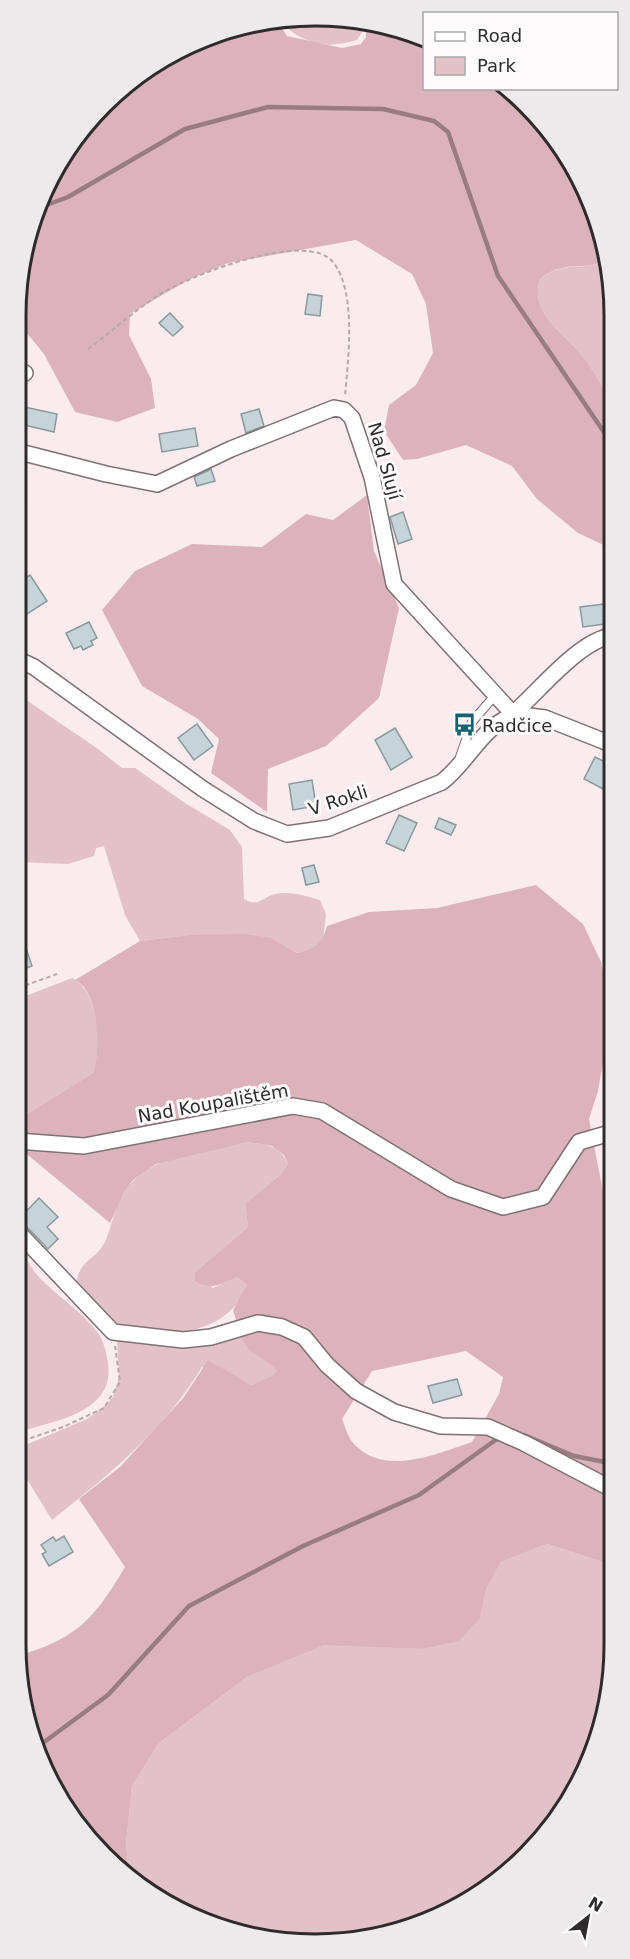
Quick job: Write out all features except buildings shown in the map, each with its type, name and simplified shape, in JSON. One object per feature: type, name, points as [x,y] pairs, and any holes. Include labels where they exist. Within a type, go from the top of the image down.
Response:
[{"type":"street","name":"Nad Slují","points":[[26,454],[106,474],[157,484],[231,449],[334,408],[344,410],[352,418],[372,477],[394,584],[513,714]]},
{"type":"street","name":"V Rokli","points":[[26,663],[203,789],[254,821],[286,834],[328,828],[442,782],[455,772],[492,728],[513,714],[582,648],[599,637],[604,637]]},
{"type":"street","points":[[513,714],[545,718],[604,741]]},
{"type":"street","name":"Nad Koupalištěm","points":[[26,1142],[84,1146],[293,1106],[322,1111],[451,1189],[503,1207],[543,1197],[579,1142],[604,1135]]},
{"type":"street","points":[[26,1240],[113,1332],[183,1340],[211,1337],[258,1323],[282,1327],[304,1337],[327,1365],[356,1391],[394,1412],[441,1426],[494,1430],[604,1485]]},
{"type":"lane","points":[[455,772],[472,722],[496,694]]},
{"type":"path","points":[[88,349],[157,296],[228,263],[274,254],[314,252],[332,261],[344,287],[351,330],[344,410]]},
{"type":"path","points":[[26,985],[57,974]]},
{"type":"path","points":[[26,1440],[63,1427],[104,1408],[120,1382],[113,1332]]},
{"type":"green space","points":[[334,26],[364,30],[357,40],[324,44],[306,40],[286,27]]},
{"type":"green space","points":[[598,263],[604,296],[604,392],[587,362],[545,314],[538,292],[540,279],[550,273],[567,267],[590,266]]},
{"type":"green space","points":[[26,700],[122,768],[135,768],[185,803],[230,830],[242,847],[244,899],[257,902],[271,895],[287,893],[320,900],[326,914],[323,940],[312,950],[297,953],[272,938],[188,935],[140,941],[125,915],[104,846],[96,848],[94,856],[68,864],[26,862]]},
{"type":"green space","points":[[72,978],[88,994],[93,1007],[97,1049],[93,1073],[26,1114],[26,996]]},
{"type":"green space","points":[[247,1142],[277,1149],[288,1164],[281,1174],[245,1204],[248,1227],[195,1272],[213,1288],[237,1277],[247,1285],[237,1303],[223,1316],[206,1326],[166,1333],[126,1326],[99,1313],[76,1286],[77,1277],[83,1266],[105,1242],[120,1200],[133,1181],[147,1170],[178,1156]]},
{"type":"green space","points":[[26,1259],[38,1276],[84,1317],[98,1333],[108,1363],[108,1379],[103,1392],[94,1402],[54,1422],[26,1430]]},
{"type":"green space","points":[[240,1332],[252,1349],[277,1370],[275,1375],[251,1385],[202,1367],[171,1411],[153,1431],[94,1486],[52,1520],[26,1478],[26,1445],[87,1419],[107,1404],[113,1397],[119,1377],[117,1340],[165,1345],[207,1341]]},
{"type":"green space","points":[[547,1544],[604,1562],[604,1663],[595,1719],[575,1772],[566,1789],[533,1835],[506,1862],[460,1895],[408,1918],[371,1928],[315,1934],[259,1928],[222,1918],[170,1895],[128,1865],[126,1844],[132,1786],[159,1743],[247,1677],[324,1644],[421,1649],[480,1618],[486,1590],[501,1562]]},
{"type":"shaded area","points":[[281,28],[287,36],[342,48],[361,44],[366,37],[366,30],[408,41],[423,47],[423,90],[497,90],[520,110],[545,139],[566,170],[589,222],[600,262],[550,272],[540,279],[538,292],[545,314],[587,362],[604,392],[604,545],[578,533],[537,499],[512,466],[466,445],[417,459],[403,460],[384,431],[389,405],[416,385],[433,353],[426,304],[412,274],[356,240],[228,263],[188,280],[130,314],[129,335],[151,379],[155,408],[117,422],[75,412],[44,354],[26,332],[26,296],[35,240],[55,187],[64,170],[97,124],[124,97],[154,74],[187,55],[240,35],[259,31]]},
{"type":"shaded area","points":[[367,495],[374,551],[399,608],[379,698],[326,746],[268,769],[267,812],[211,773],[219,739],[198,719],[142,686],[102,610],[135,571],[192,544],[262,547],[306,514],[333,520]]},
{"type":"shaded area","points":[[536,885],[583,924],[601,962],[604,977],[604,1056],[598,1091],[589,1119],[604,1197],[604,1562],[547,1544],[501,1562],[486,1590],[480,1618],[459,1641],[421,1649],[324,1645],[247,1677],[159,1743],[132,1786],[126,1844],[128,1865],[110,1849],[85,1820],[55,1772],[35,1719],[28,1682],[26,1653],[55,1642],[82,1625],[93,1614],[125,1567],[79,1499],[120,1467],[184,1397],[208,1360],[251,1385],[274,1375],[277,1371],[249,1350],[241,1334],[233,1310],[247,1285],[237,1277],[216,1285],[206,1286],[195,1281],[195,1272],[248,1227],[245,1204],[281,1174],[288,1164],[284,1155],[272,1146],[247,1142],[156,1164],[133,1180],[123,1194],[110,1223],[26,1153],[26,1114],[93,1073],[97,1051],[96,1022],[89,996],[83,986],[75,980],[140,941],[188,935],[243,934],[272,938],[297,953],[317,945],[327,926],[369,912],[437,908]],"holes":[[[466,1351],[503,1377],[499,1394],[472,1442],[411,1460],[395,1461],[366,1454],[354,1444],[342,1419],[372,1371]]]},
{"type":"waterway","points":[[48,204],[68,197],[185,129],[268,107],[383,109],[434,121],[448,132],[498,276],[604,432]]},
{"type":"waterway","points":[[524,1435],[574,1456],[604,1462]]},
{"type":"waterway","points":[[43,1743],[108,1695],[189,1606],[303,1546],[419,1495],[501,1436]]},
{"type":"place","name":"Radčice","points":[[464,725]]}]
